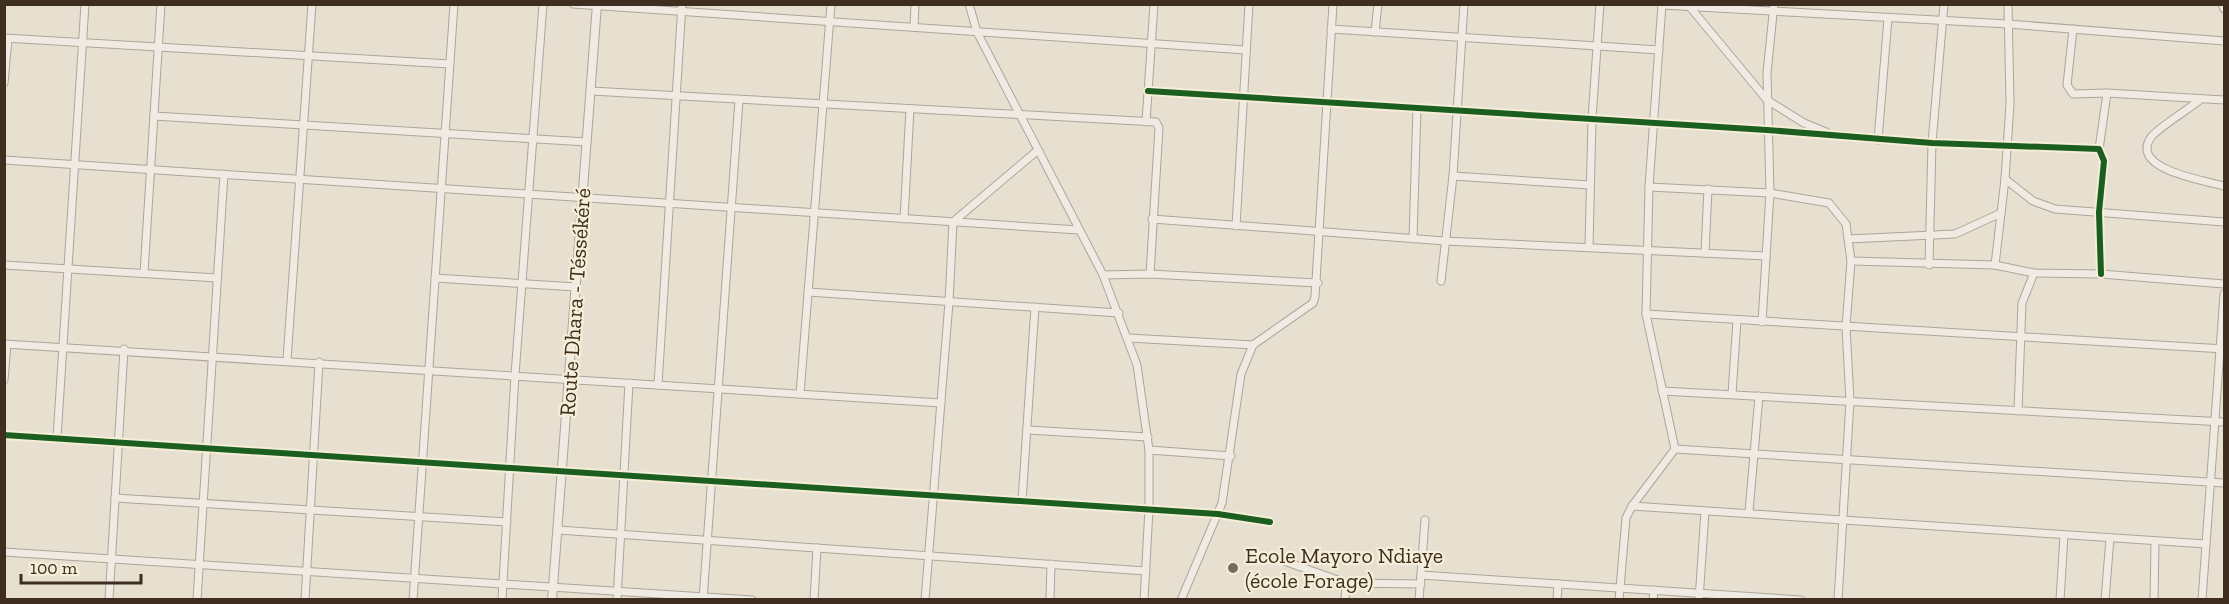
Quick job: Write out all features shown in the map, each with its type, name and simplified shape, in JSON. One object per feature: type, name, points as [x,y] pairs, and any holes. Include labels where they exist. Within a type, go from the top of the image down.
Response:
[{"type":"street","points":[[57,438],[65,346],[85,4]]},
{"type":"street","points":[[144,273],[161,4]]},
{"type":"street","points":[[287,360],[312,4]]},
{"type":"street","points":[[414,600],[454,4]]},
{"type":"street","points":[[502,600],[515,375],[543,4]]},
{"type":"street","points":[[573,4],[682,8],[829,22],[1246,50]]},
{"type":"street","points":[[800,394],[831,4]]},
{"type":"street","points":[[914,27],[915,4]]},
{"type":"street","points":[[969,4],[977,32],[1103,275],[1129,338],[1143,393],[1149,450],[1149,509],[1144,600]]},
{"type":"street","points":[[1146,122],[1154,4]]},
{"type":"street","points":[[1236,226],[1249,4]]},
{"type":"street","points":[[1181,600],[1222,503],[1241,374],[1253,345],[1313,303],[1318,283],[1333,4]]},
{"type":"street","points":[[1375,32],[1378,4]]},
{"type":"street","points":[[1441,281],[1453,176],[1464,4]]},
{"type":"street","points":[[1589,247],[1592,119],[1600,4]]},
{"type":"street","points":[[1929,265],[1932,143],[1944,4]]},
{"type":"street","points":[[1995,265],[2005,179],[2010,104],[2008,4]]},
{"type":"street","points":[[2222,4],[2224,9]]},
{"type":"street","name":"Route Dhara - Téssékéré","points":[[552,600],[597,5]]},
{"type":"street","points":[[1618,600],[1626,518],[1632,506],[1675,449],[1646,314],[1649,187],[1662,5],[1773,7],[1888,18],[2008,24],[2224,41]]},
{"type":"street","points":[[1689,6],[1767,100],[1804,123],[1834,135]]},
{"type":"street","points":[[1762,322],[1770,193],[1767,100],[1773,7]]},
{"type":"street","points":[[658,384],[682,8]]},
{"type":"street","points":[[1878,140],[1888,18]]},
{"type":"street","points":[[2073,29],[2067,85],[2073,94],[2107,93],[2224,100]]},
{"type":"street","points":[[1331,30],[1659,50]]},
{"type":"street","points":[[4,83],[6,39],[450,64]]},
{"type":"street","points":[[591,91],[1156,122],[1159,128],[1150,274]]},
{"type":"street","points":[[1148,91],[1653,122],[1878,140],[2099,149]]},
{"type":"street","points":[[2101,274],[2099,212],[2104,161],[2099,149],[2107,93]]},
{"type":"street","points":[[2201,99],[2152,135],[2147,146],[2150,157],[2166,171],[2224,186]]},
{"type":"street","points":[[703,598],[739,100]]},
{"type":"street","points":[[1413,239],[1418,108]]},
{"type":"street","points":[[904,219],[910,109]]},
{"type":"street","points":[[154,116],[587,142]]},
{"type":"street","points":[[925,600],[950,302],[953,222],[1038,150]]},
{"type":"street","points":[[4,160],[1079,230]]},
{"type":"street","points":[[198,600],[224,174]]},
{"type":"street","points":[[1453,176],[1590,185]]},
{"type":"street","points":[[2005,179],[2033,201],[2055,209],[2224,222]]},
{"type":"street","points":[[1649,187],[1770,193],[1829,203],[1846,224],[1851,261],[1846,327],[1850,402],[1838,600]]},
{"type":"street","points":[[1705,253],[1708,189]]},
{"type":"street","points":[[1848,238],[1955,234],[2001,213]]},
{"type":"street","points":[[1152,219],[1445,242],[1766,256]]},
{"type":"street","points":[[1851,261],[1929,265],[1995,265],[2034,273],[2101,274],[2224,284]]},
{"type":"street","points":[[4,265],[217,278]]},
{"type":"street","points":[[2018,411],[2022,303],[2034,273]]},
{"type":"street","points":[[1103,275],[1150,274],[1318,283]]},
{"type":"street","points":[[435,278],[576,287]]},
{"type":"street","points":[[808,292],[1119,313]]},
{"type":"street","points":[[2202,600],[2222,349],[2224,294]]},
{"type":"street","points":[[1022,501],[1035,307]]},
{"type":"street","points":[[1646,314],[2222,349]]},
{"type":"street","points":[[1732,394],[1737,320]]},
{"type":"street","points":[[1129,338],[1253,345]]},
{"type":"street","points":[[4,380],[6,344],[213,355],[941,403]]},
{"type":"street","points":[[109,600],[124,350]]},
{"type":"street","points":[[305,600],[320,362]]},
{"type":"street","points":[[617,600],[629,383]]},
{"type":"street","points":[[1662,391],[2224,422]]},
{"type":"street","points":[[1749,512],[1756,454],[1759,396]]},
{"type":"street","points":[[1027,430],[1148,437]]},
{"type":"street","points":[[4,435],[1149,509],[1218,514],[1270,522]]},
{"type":"street","points":[[1675,449],[2224,483]]},
{"type":"street","points":[[1149,450],[1230,456]]},
{"type":"street","points":[[115,498],[507,522]]},
{"type":"street","points":[[1632,506],[2206,544]]},
{"type":"street","points":[[1699,596],[1705,511]]},
{"type":"street","points":[[1419,600],[1425,520]]},
{"type":"street","points":[[558,530],[1146,571]]},
{"type":"street","points":[[2060,600],[2064,535]]},
{"type":"street","points":[[2105,600],[2110,538]]},
{"type":"street","points":[[2154,600],[2155,540]]},
{"type":"street","points":[[814,600],[817,548]]},
{"type":"street","points":[[4,552],[752,600]]},
{"type":"street","points":[[1281,560],[1346,584],[1420,584]]},
{"type":"street","points":[[1050,600],[1051,564]]},
{"type":"street","points":[[1421,575],[1654,590],[1699,596],[1801,600]]},
{"type":"street","points":[[1346,584],[1346,600]]},
{"type":"street","points":[[1557,600],[1558,584]]},
{"type":"street","points":[[1653,600],[1654,590]]},
{"type":"cycle path","points":[[1148,91],[1767,130],[1932,143],[2099,149],[2104,161],[2099,212],[2101,274]]},
{"type":"cycle path","points":[[4,435],[1218,514],[1270,522]]},
{"type":"place","name":"Ecole Mayoro Ndiaye (école Forage)","points":[[1233,568]]}]
